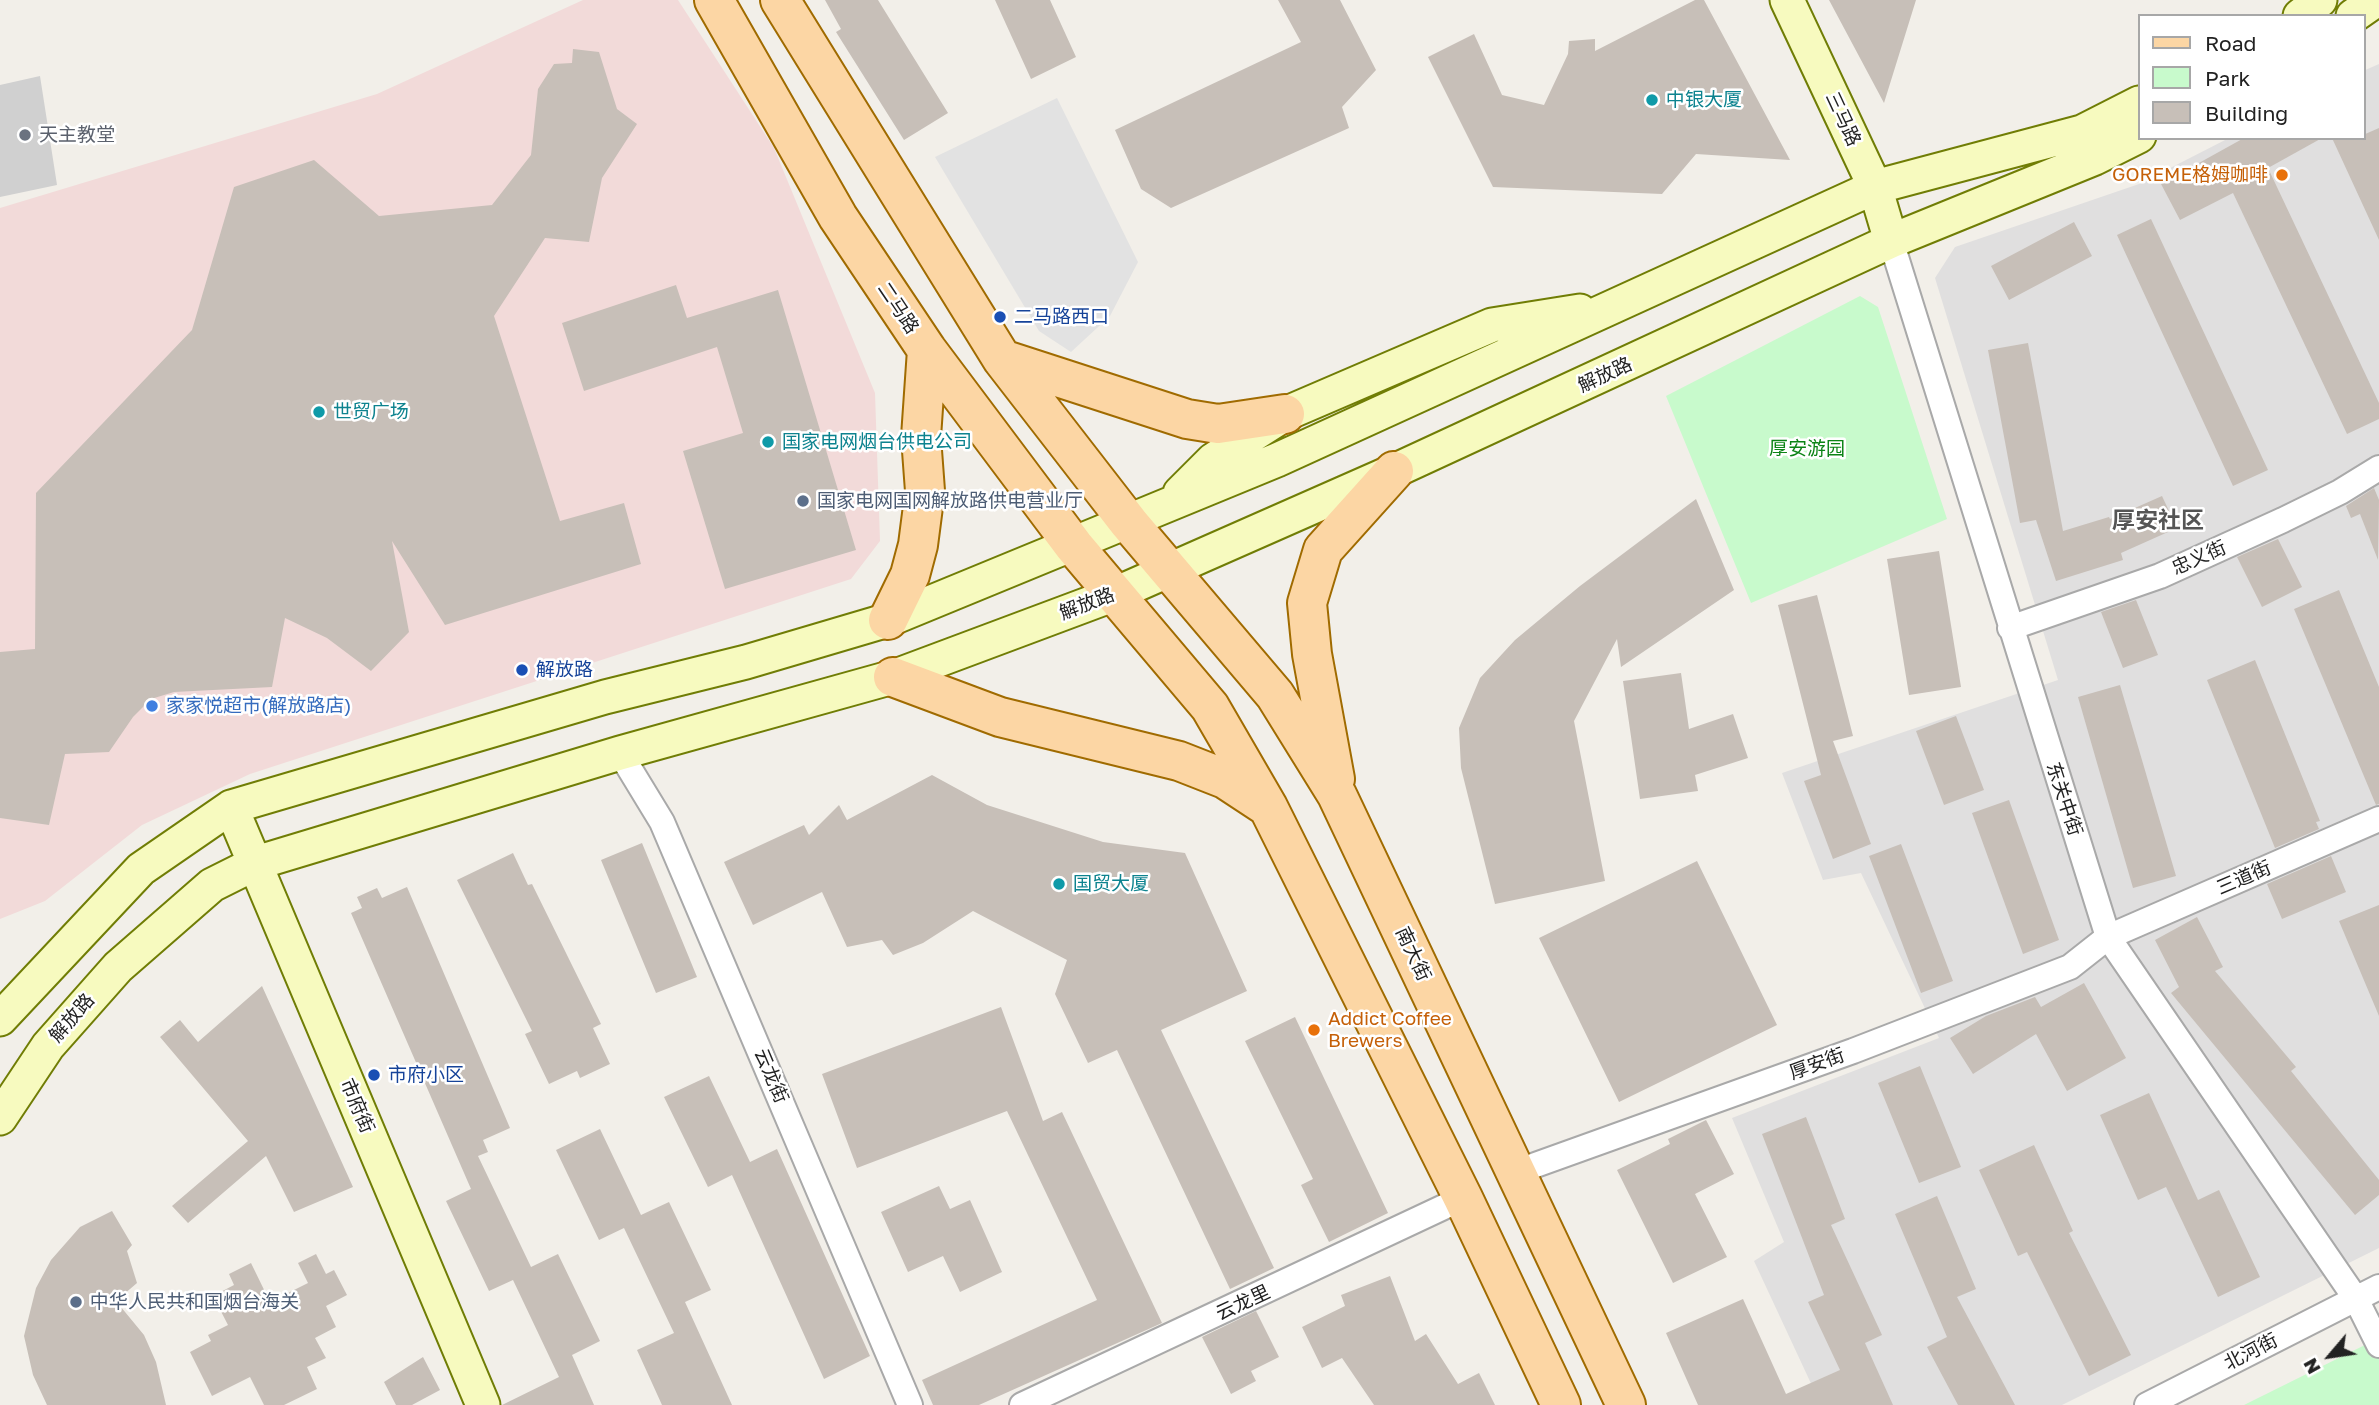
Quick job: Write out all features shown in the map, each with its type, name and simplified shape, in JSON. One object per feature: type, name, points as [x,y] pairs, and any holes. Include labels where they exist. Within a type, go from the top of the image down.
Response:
[{"type":"main road","name":"二马路","points":[[714,0],[838,217],[927,350],[1074,545],[1115,594]]},
{"type":"main road","points":[[780,0],[1002,359],[1129,523],[1171,570]]},
{"type":"main road","name":"三马路","points":[[1787,0],[1875,187],[1891,241]]},
{"type":"main road","points":[[2302,14],[2320,0]]},
{"type":"main road","points":[[2356,14],[2376,0]]},
{"type":"main road","points":[[0,1019],[141,869],[231,807],[605,697],[746,662],[888,620],[1129,523],[1276,460],[1875,187],[2082,132],[2138,104]]},
{"type":"main road","name":"解放路","points":[[0,1118],[48,1046],[118,967],[212,885],[256,863],[620,753],[893,677],[1115,594],[1394,471],[1891,241],[2095,159],[2138,137]]},
{"type":"main road","points":[[1169,504],[1213,460],[1285,414],[1492,325],[1621,305]]},
{"type":"main road","points":[[888,620],[910,575],[918,545],[925,491],[921,437],[927,350]]},
{"type":"main road","points":[[1002,359],[1187,419],[1218,424],[1285,414]]},
{"type":"main road","points":[[1337,795],[1312,654],[1307,603],[1323,550],[1394,471]]},
{"type":"main road","name":"南大街","points":[[1171,570],[1275,695],[1337,795],[1626,1405]]},
{"type":"main road","points":[[1115,594],[1210,707],[1268,807],[1463,1198],[1561,1405]]},
{"type":"main road","points":[[893,677],[1000,716],[1180,761],[1224,779],[1268,807]]},
{"type":"main road","name":"市府街","points":[[231,807],[483,1405]]},
{"type":"main road","points":[[0,995],[34,981]]},
{"type":"street","name":"东关中街","points":[[1891,241],[2108,937],[2356,1299],[2379,1345]]},
{"type":"street","name":"忠义街","points":[[2010,628],[2160,576],[2283,520],[2379,468]]},
{"type":"street","name":"云龙街","points":[[620,753],[662,822],[910,1405]]},
{"type":"street","name":"三道街","points":[[2108,937],[2379,819]]},
{"type":"street","name":"厚安街","points":[[1516,1172],[1853,1051],[2070,967],[2108,937]]},
{"type":"street","name":"云龙里","points":[[1022,1405],[1463,1198]]},
{"type":"street","name":"北河街","points":[[2147,1405],[2379,1287]]},
{"type":"shaded area","points":[[583,0],[678,0],[774,148],[875,393],[880,541],[851,579],[250,774],[142,825],[45,901],[0,919],[0,208],[377,94]]},
{"type":"shaded area","points":[[2379,64],[2379,1248],[2062,1405],[1821,1405],[1754,1261],[1784,1242],[1732,1118],[1939,1038],[1861,873],[1823,880],[1782,773],[2058,680],[1935,278],[1955,247],[2139,184],[2225,140],[2365,140],[2365,70]]},
{"type":"shaded area","name":"天主教堂","points":[[40,76],[57,185],[0,197],[0,85]]},
{"type":"shaded area","points":[[1057,98],[1138,262],[1110,316],[1071,352],[1039,331],[935,157]]},
{"type":"green space","name":"厚安游园","points":[[1860,296],[1878,307],[1947,519],[1751,603],[1666,396]]},
{"type":"green space","points":[[2379,1338],[2379,1405],[2244,1405]]},
{"type":"building","points":[[825,0],[878,0],[948,113],[904,140],[836,32],[841,29]]},
{"type":"building","points":[[995,0],[1050,0],[1076,57],[1031,79]]},
{"type":"building","points":[[1278,0],[1340,0],[1376,70],[1342,107],[1349,128],[1171,208],[1141,189],[1115,130],[1301,42]]},
{"type":"building","name":"中银大厦","points":[[1695,0],[1704,0],[1790,160],[1696,154],[1662,194],[1493,187],[1428,57],[1474,34],[1502,95],[1544,105],[1568,54],[1569,41],[1595,39],[1595,51]]},
{"type":"building","points":[[1829,0],[1916,0],[1884,103]]},
{"type":"building","name":"世贸广场","points":[[573,49],[599,52],[617,109],[637,124],[602,178],[589,242],[545,238],[494,316],[560,521],[624,503],[641,564],[445,625],[392,541],[409,632],[371,671],[327,638],[285,618],[272,687],[174,692],[151,699],[133,717],[109,752],[65,754],[49,825],[0,818],[0,652],[35,649],[36,493],[192,330],[234,187],[314,160],[379,216],[492,205],[531,155],[538,89],[554,64],[572,63]]},
{"type":"building","points":[[2379,128],[2379,240],[2333,140],[2365,140],[2365,134]]},
{"type":"building","points":[[2240,140],[2318,140],[2268,168],[2379,403],[2379,419],[2347,434],[2233,193],[2180,220],[2161,184]]},
{"type":"building","points":[[2151,219],[2268,470],[2233,486],[2117,235]]},
{"type":"building","points":[[2074,222],[2092,256],[2009,300],[1991,266]]},
{"type":"building","name":"国家电网烟台供电公司","points":[[676,285],[687,318],[778,290],[856,550],[725,589],[683,451],[743,433],[717,347],[584,391],[562,323]]},
{"type":"building","points":[[2028,343],[2063,531],[2109,517],[2110,519],[2162,496],[2177,528],[2121,553],[2123,560],[2056,581],[2036,520],[2020,523],[1988,350]]},
{"type":"building","points":[[2374,488],[2379,500],[2378,560],[2360,514],[2351,518],[2346,506]]},
{"type":"building","points":[[1696,499],[1734,590],[1621,667],[1617,639],[1574,721],[1605,881],[1495,904],[1461,768],[1459,728],[1480,678],[1515,640],[1580,586]]},
{"type":"building","points":[[2278,539],[2302,587],[2262,607],[2237,557]]},
{"type":"building","points":[[1939,551],[1961,687],[1909,695],[1887,559]]},
{"type":"building","points":[[2339,590],[2379,687],[2379,804],[2376,805],[2294,609]]},
{"type":"building","points":[[1817,595],[1853,736],[1833,741],[1871,844],[1833,859],[1804,781],[1821,775],[1778,605]]},
{"type":"building","points":[[2136,600],[2158,655],[2123,668],[2101,612]]},
{"type":"building","points":[[2255,660],[2320,821],[2316,822],[2319,829],[2275,848],[2207,680]]},
{"type":"building","points":[[1681,673],[1689,729],[1733,714],[1748,758],[1695,775],[1698,791],[1640,799],[1623,681]]},
{"type":"building","points":[[2120,685],[2176,876],[2133,888],[2078,697]]},
{"type":"building","points":[[1956,716],[1984,790],[1944,805],[1916,731]]},
{"type":"building","points":[[932,775],[987,805],[1103,842],[1185,853],[1247,991],[1161,1030],[1274,1268],[1230,1289],[1117,1050],[1088,1063],[1055,994],[1067,960],[973,911],[923,943],[893,955],[882,940],[847,947],[822,892],[753,925],[724,862],[804,825],[809,835],[839,805],[847,820]]},
{"type":"building","points":[[2009,800],[2059,940],[2023,954],[1972,813]]},
{"type":"building","points":[[642,843],[697,977],[656,993],[601,860]]},
{"type":"building","points":[[1901,844],[1953,981],[1921,993],[1869,856]]},
{"type":"building","points":[[513,853],[528,885],[532,884],[601,1024],[593,1028],[610,1064],[580,1078],[577,1071],[549,1084],[525,1034],[532,1031],[457,880]]},
{"type":"building","points":[[2331,856],[2346,892],[2282,919],[2267,884]]},
{"type":"building","points":[[1697,861],[1777,1025],[1619,1102],[1539,938]]},
{"type":"building","points":[[407,887],[510,1128],[483,1140],[488,1152],[478,1156],[531,1267],[558,1254],[600,1341],[572,1355],[594,1405],[502,1405],[559,1377],[513,1280],[489,1291],[446,1201],[471,1189],[351,913],[362,908],[357,897],[377,888],[382,898]]},
{"type":"building","points":[[2379,905],[2379,1016],[2339,921]]},
{"type":"building","points":[[2197,917],[2223,967],[2215,971],[2296,1067],[2291,1071],[2379,1180],[2379,1195],[2355,1215],[2171,993],[2179,987],[2155,940]]},
{"type":"building","points":[[2084,983],[2126,1058],[2067,1091],[2036,1034],[1973,1074],[1950,1038],[1986,1016],[2035,997],[2041,1007]]},
{"type":"building","points":[[262,986],[353,1187],[294,1212],[266,1156],[188,1223],[172,1206],[248,1141],[160,1037],[180,1020],[198,1042]]},
{"type":"building","points":[[1001,1007],[1043,1121],[1062,1112],[1162,1323],[979,1405],[933,1405],[922,1380],[1097,1300],[1007,1111],[857,1168],[822,1074]]},
{"type":"building","points":[[1295,1017],[1388,1213],[1329,1242],[1301,1185],[1313,1179],[1245,1041]]},
{"type":"building","points":[[1920,1066],[1961,1167],[1919,1183],[1878,1083]]},
{"type":"building","points":[[709,1076],[750,1162],[777,1149],[870,1356],[824,1379],[732,1175],[708,1187],[664,1097]]},
{"type":"building","points":[[2149,1093],[2198,1200],[2219,1190],[2260,1277],[2218,1297],[2166,1187],[2138,1200],[2100,1115]]},
{"type":"building","points":[[1806,1117],[1845,1219],[1831,1225],[1882,1335],[1865,1343],[1893,1405],[1698,1405],[1666,1333],[1743,1299],[1786,1394],[1840,1370],[1808,1302],[1824,1295],[1762,1134]]},
{"type":"building","points":[[1706,1120],[1734,1174],[1695,1194],[1727,1257],[1673,1283],[1617,1170],[1670,1144],[1668,1139]]},
{"type":"building","points":[[600,1129],[641,1215],[669,1202],[711,1290],[685,1302],[732,1405],[662,1405],[637,1350],[674,1333],[624,1228],[599,1240],[556,1150]]},
{"type":"building","points":[[2034,1145],[2073,1231],[2069,1233],[2131,1355],[2089,1376],[2027,1252],[2018,1256],[1979,1170]]},
{"type":"building","points":[[939,1186],[950,1209],[970,1200],[1002,1272],[960,1292],[943,1256],[908,1272],[881,1212]]},
{"type":"building","points":[[1937,1196],[1976,1289],[1957,1297],[2015,1405],[1958,1405],[1927,1347],[1947,1337],[1895,1214]]},
{"type":"building","name":"中华人民共和国烟台海关","points":[[112,1211],[132,1245],[127,1251],[137,1283],[116,1301],[144,1335],[156,1362],[166,1405],[47,1405],[33,1375],[24,1336],[36,1288],[51,1260],[80,1227]]},
{"type":"building","points":[[316,1254],[326,1274],[334,1270],[347,1295],[326,1306],[336,1327],[315,1338],[326,1358],[307,1367],[317,1389],[284,1405],[264,1405],[250,1377],[212,1396],[190,1352],[211,1341],[208,1335],[228,1325],[213,1296],[234,1285],[229,1274],[251,1263],[270,1302],[308,1283],[298,1263]]},
{"type":"building","points":[[1390,1276],[1415,1341],[1426,1334],[1458,1384],[1479,1373],[1495,1405],[1374,1405],[1342,1358],[1322,1368],[1302,1327],[1345,1306],[1341,1295]]},
{"type":"building","points":[[1256,1311],[1279,1357],[1251,1371],[1256,1381],[1231,1394],[1202,1337]]},
{"type":"building","points":[[423,1357],[440,1390],[412,1405],[396,1405],[384,1382]]},
{"type":"place","name":"中银大厦","points":[[1652,100]]},
{"type":"place","name":"天主教堂","points":[[25,135]]},
{"type":"place","name":"GOREME格姆咖啡","points":[[2282,175]]},
{"type":"place","name":"二马路西口","points":[[1000,317]]},
{"type":"place","name":"世贸广场","points":[[319,412]]},
{"type":"place","name":"国家电网烟台供电公司","points":[[768,442]]},
{"type":"place","name":"国家电网国网解放路供电营业厅","points":[[803,501]]},
{"type":"place","name":"解放路","points":[[522,670]]},
{"type":"place","name":"家家悦超市(解放路店)","points":[[152,706]]},
{"type":"place","name":"国贸大厦","points":[[1059,884]]},
{"type":"place","name":"Addict Coffee Brewers","points":[[1314,1030]]},
{"type":"place","name":"市府小区","points":[[374,1075]]},
{"type":"place","name":"中华人民共和国烟台海关","points":[[76,1302]]},
{"type":"district","name":"厚安社区","points":[[2158,521]]}]
